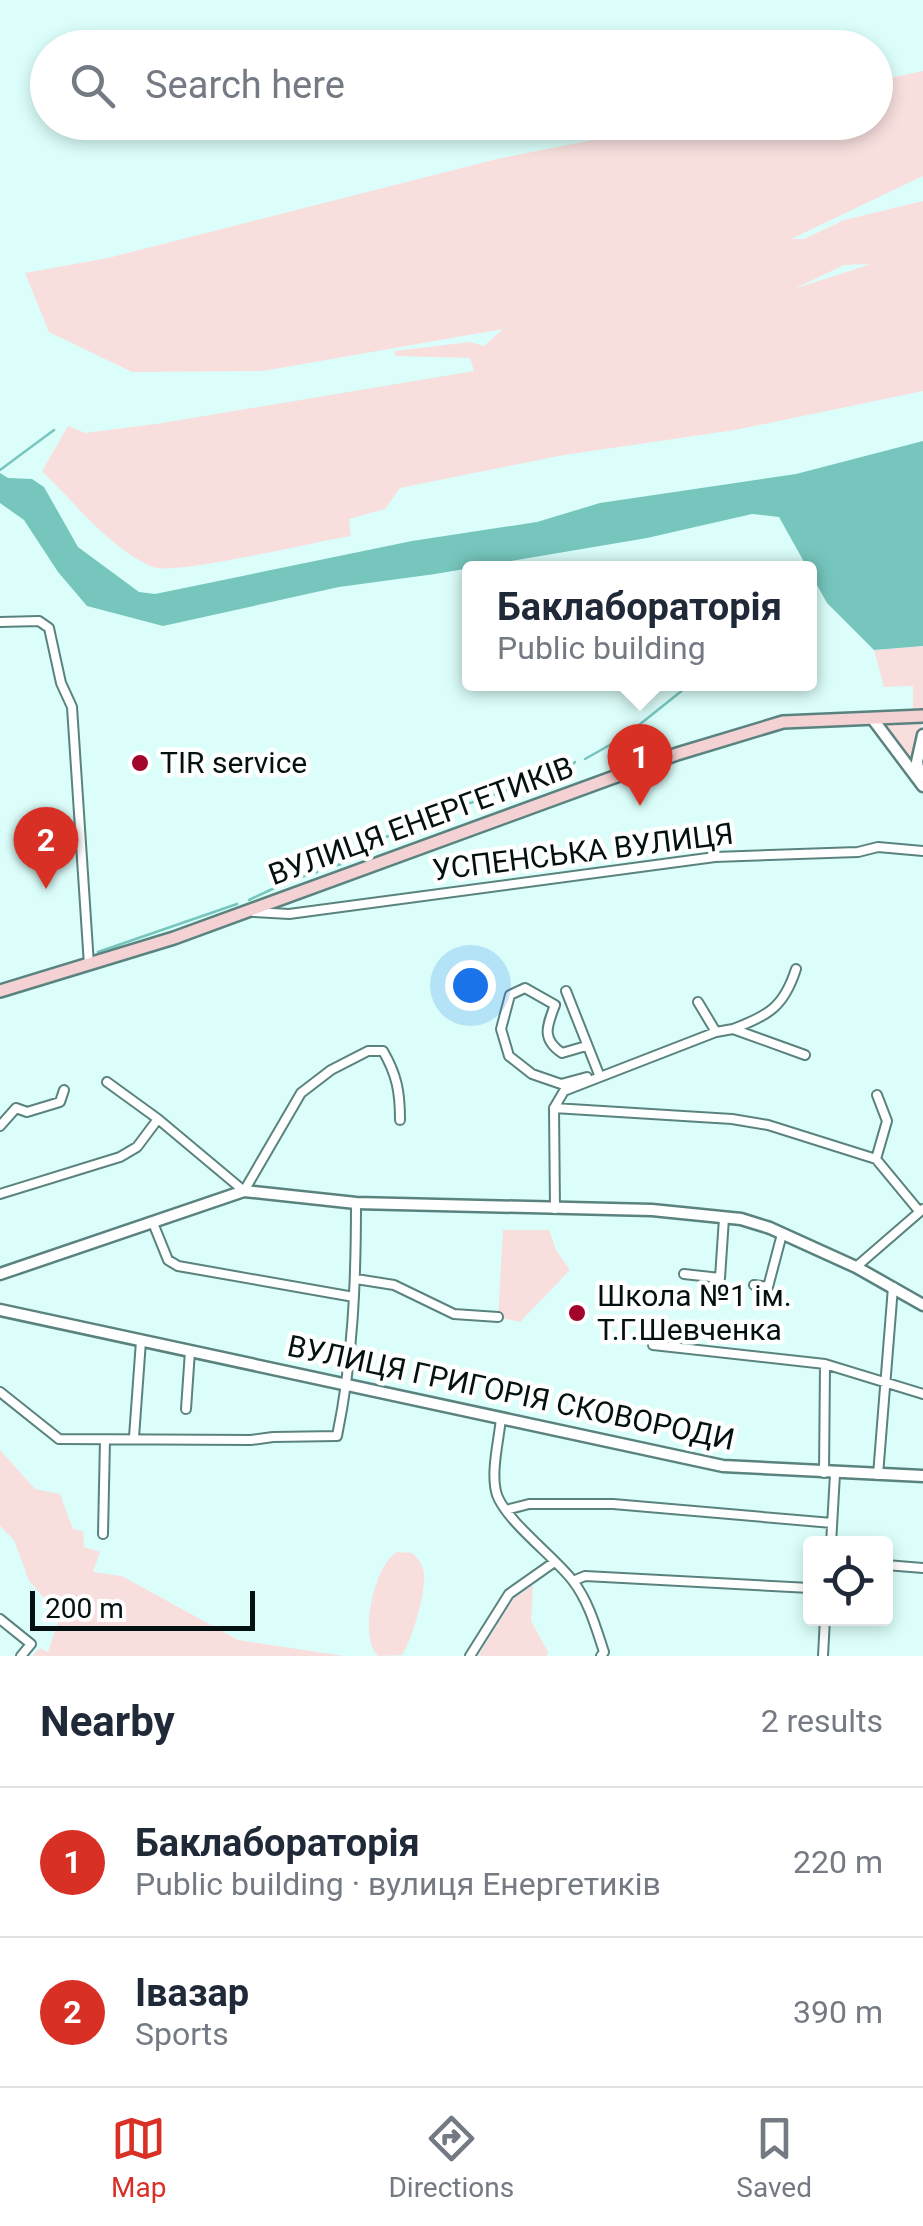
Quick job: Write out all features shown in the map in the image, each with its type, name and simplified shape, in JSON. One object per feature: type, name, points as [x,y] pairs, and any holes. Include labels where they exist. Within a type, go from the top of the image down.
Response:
[{"type":"main road","name":"ВУЛИЦЯ ЕНЕРГЕТИКІВ","points":[[0,991],[89,966],[248,911],[746,732],[804,719],[923,716]]},
{"type":"street","points":[[0,622],[39,622],[49,628],[61,684],[72,708],[89,966]]},
{"type":"street","points":[[872,718],[922,785]]},
{"type":"street","points":[[922,785],[916,762],[923,735]]},
{"type":"street","name":"УСПЕНСЬКА ВУЛИЦЯ","points":[[248,911],[289,914],[715,857],[858,852],[878,847],[923,852]]},
{"type":"street","points":[[555,1210],[554,1108],[564,1091],[716,1032],[734,1029],[775,1009],[789,991],[796,969]]},
{"type":"street","points":[[573,1011],[524,988],[510,995],[501,1028],[509,1056],[532,1074],[561,1084],[587,1076]]},
{"type":"street","points":[[566,992],[600,1076]]},
{"type":"street","points":[[698,1002],[716,1032]]},
{"type":"street","points":[[554,1004],[545,1031],[550,1045],[562,1053],[586,1046]]},
{"type":"street","points":[[734,1029],[805,1054]]},
{"type":"street","points":[[244,1191],[301,1092],[331,1070],[368,1051],[384,1051],[396,1073],[400,1120]]},
{"type":"street","points":[[107,1082],[244,1191]]},
{"type":"street","points":[[0,1126],[16,1108],[27,1112],[60,1102],[64,1090]]},
{"type":"street","points":[[876,1159],[887,1120],[877,1095]]},
{"type":"street","points":[[554,1108],[732,1119],[768,1125],[876,1159],[921,1210],[856,1267]]},
{"type":"street","points":[[0,1194],[120,1157],[137,1147],[158,1119]]},
{"type":"street","points":[[0,1274],[244,1191],[356,1204],[652,1210],[741,1219],[856,1267],[923,1305]]},
{"type":"street","points":[[0,1392],[59,1438],[252,1440],[338,1436],[348,1385],[356,1280],[356,1204]]},
{"type":"street","points":[[684,1274],[720,1278],[724,1218]]},
{"type":"street","points":[[153,1224],[168,1260],[178,1266],[354,1297]]},
{"type":"street","points":[[754,1285],[768,1287],[782,1234]]},
{"type":"street","points":[[356,1280],[394,1285],[454,1314],[498,1317]]},
{"type":"street","points":[[878,1475],[893,1287]]},
{"type":"street","name":"ВУЛИЦЯ ГРИГОРІЯ СКОВОРОДИ","points":[[0,1310],[723,1466],[923,1476]]},
{"type":"street","points":[[134,1437],[141,1340]]},
{"type":"street","points":[[653,1345],[825,1364],[923,1394]]},
{"type":"street","points":[[186,1409],[190,1351]]},
{"type":"street","points":[[825,1364],[831,1536]]},
{"type":"street","points":[[501,1418],[495,1483],[498,1496],[506,1510],[573,1581],[590,1613],[604,1655]]},
{"type":"street","points":[[103,1534],[105,1440]]},
{"type":"street","points":[[506,1510],[528,1504],[614,1504],[832,1522]]},
{"type":"street","points":[[470,1656],[508,1594],[553,1562]]},
{"type":"street","points":[[893,1566],[923,1568]]},
{"type":"street","points":[[573,1581],[585,1576],[803,1588]]},
{"type":"street","points":[[0,1619],[30,1644],[21,1656]]},
{"type":"street","points":[[823,1656],[825,1626]]},
{"type":"shaded area","points":[[923,71],[923,176],[791,239],[804,239],[844,220],[923,201],[923,391],[735,430],[564,455],[400,488],[385,509],[349,519],[351,536],[188,567],[153,567],[137,559],[108,537],[42,471],[68,426],[85,433],[156,424],[474,371],[470,358],[395,356],[395,351],[470,342],[484,346],[503,329],[263,371],[132,372],[49,332],[25,273],[108,258],[497,159],[593,140],[893,140],[893,77]],"holes":[[[869,264],[794,289],[844,265]]]},
{"type":"shaded area","points":[[923,646],[923,710],[913,710],[913,686],[884,687],[874,650]]},
{"type":"shaded area","points":[[889,722],[923,722],[914,749],[914,763],[884,726]]},
{"type":"shaded area","points":[[503,1230],[549,1230],[556,1250],[570,1270],[520,1322],[498,1317]]},
{"type":"shaded area","points":[[0,1450],[35,1489],[60,1494],[73,1529],[83,1531],[84,1547],[100,1552],[93,1572],[122,1576],[238,1640],[344,1656],[32,1656],[40,1648],[48,1652],[60,1616],[29,1581],[14,1540],[0,1526]]},
{"type":"shaded area","points":[[397,1552],[412,1553],[420,1562],[423,1592],[402,1655],[378,1656],[369,1634],[371,1602],[382,1571]]},
{"type":"shaded area","points":[[533,1585],[531,1621],[547,1656],[478,1656],[513,1599]]},
{"type":"water","points":[[923,441],[923,646],[874,650],[827,603],[817,585],[817,561],[804,561],[779,517],[752,514],[647,538],[512,561],[462,561],[462,569],[339,587],[163,626],[87,606],[58,572],[24,520],[0,503],[0,473],[8,478],[32,479],[44,487],[78,547],[139,592],[155,594],[412,541],[537,522],[600,503],[796,474]]},
{"type":"waterway","points":[[0,470],[54,430]]},
{"type":"waterway","points":[[585,759],[624,737],[682,691]]},
{"type":"waterway","points":[[386,837],[444,812],[566,770],[575,762]]},
{"type":"waterway","points":[[325,869],[378,842]]},
{"type":"waterway","points":[[298,878],[317,872]]},
{"type":"waterway","points":[[249,900],[285,883]]},
{"type":"waterway","points":[[98,952],[237,904]]},
{"type":"place","name":"TIR service","points":[[140,763]]},
{"type":"place","name":"Баклабораторія","points":[[640,806]]},
{"type":"place","name":"Івазар","points":[[46,889]]},
{"type":"place","name":"Школа №1 ім. Т.Г.Шевченка","points":[[577,1313]]}]
